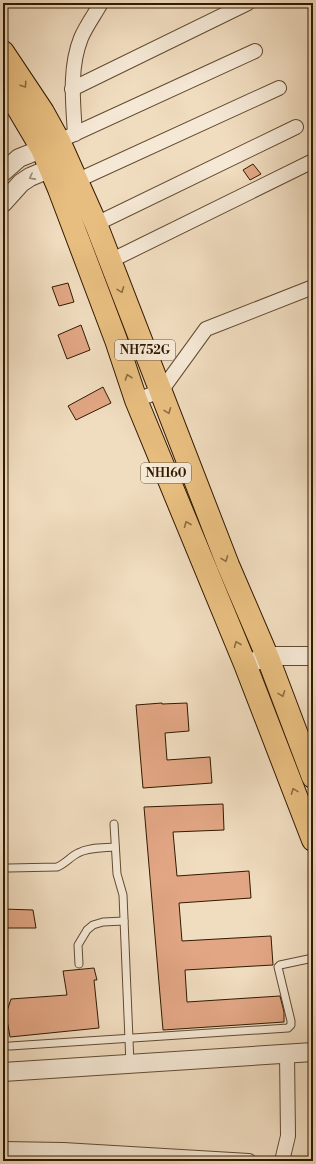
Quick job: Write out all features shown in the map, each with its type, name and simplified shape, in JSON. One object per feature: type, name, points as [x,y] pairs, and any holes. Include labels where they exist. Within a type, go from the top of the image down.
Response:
[{"type":"highway","name":"NH752G","points":[[3,52],[43,112],[59,151],[76,181],[96,224],[228,565],[268,658],[313,777]]},
{"type":"highway","name":"NH160","points":[[3,83],[59,151],[90,270],[136,400],[245,664],[313,840]]},
{"type":"street","points":[[59,151],[72,90],[74,63],[81,38],[101,3]]},
{"type":"street","points":[[72,90],[248,3]]},
{"type":"street","points":[[3,203],[21,183],[30,177],[59,151],[255,51]]},
{"type":"street","points":[[76,181],[279,88]]},
{"type":"street","points":[[96,224],[296,127]]},
{"type":"street","points":[[3,172],[19,158],[59,151]]},
{"type":"street","points":[[110,261],[313,161]]},
{"type":"street","points":[[136,400],[161,391],[206,329],[313,287]]},
{"type":"street","points":[[245,664],[276,656],[313,656]]},
{"type":"street","points":[[3,1072],[313,1052]]},
{"type":"street","points":[[282,1161],[288,1136],[287,1054]]},
{"type":"street","points":[[3,1148],[62,1156],[249,1161]]},
{"type":"lane","points":[[114,824],[117,874],[123,895],[130,1064]]},
{"type":"lane","points":[[9,868],[57,867],[64,865],[76,854],[84,850],[115,847]]},
{"type":"lane","points":[[79,964],[78,945],[87,930],[93,925],[103,922],[124,921]]},
{"type":"lane","points":[[10,1046],[288,1028],[292,1021],[278,967],[280,965],[313,958]]},
{"type":"building","points":[[253,164],[261,174],[250,180],[243,170]]},
{"type":"building","points":[[68,283],[74,302],[59,306],[52,287]]},
{"type":"building","points":[[81,325],[90,350],[67,359],[58,335]]},
{"type":"building","points":[[103,387],[111,403],[76,420],[68,406]]},
{"type":"building","points":[[187,703],[189,731],[165,733],[167,760],[210,757],[212,783],[143,788],[136,705]]},
{"type":"building","points":[[223,804],[224,830],[173,832],[177,876],[249,871],[251,898],[179,903],[182,941],[271,936],[273,965],[185,970],[187,1002],[280,996],[284,1012],[284,1022],[163,1030],[144,807]]},
{"type":"building","points":[[3,909],[33,910],[36,928],[3,928]]},
{"type":"building","points":[[94,968],[97,980],[94,980],[99,1028],[10,1037],[6,1014],[11,999],[67,995],[63,971]]}]
